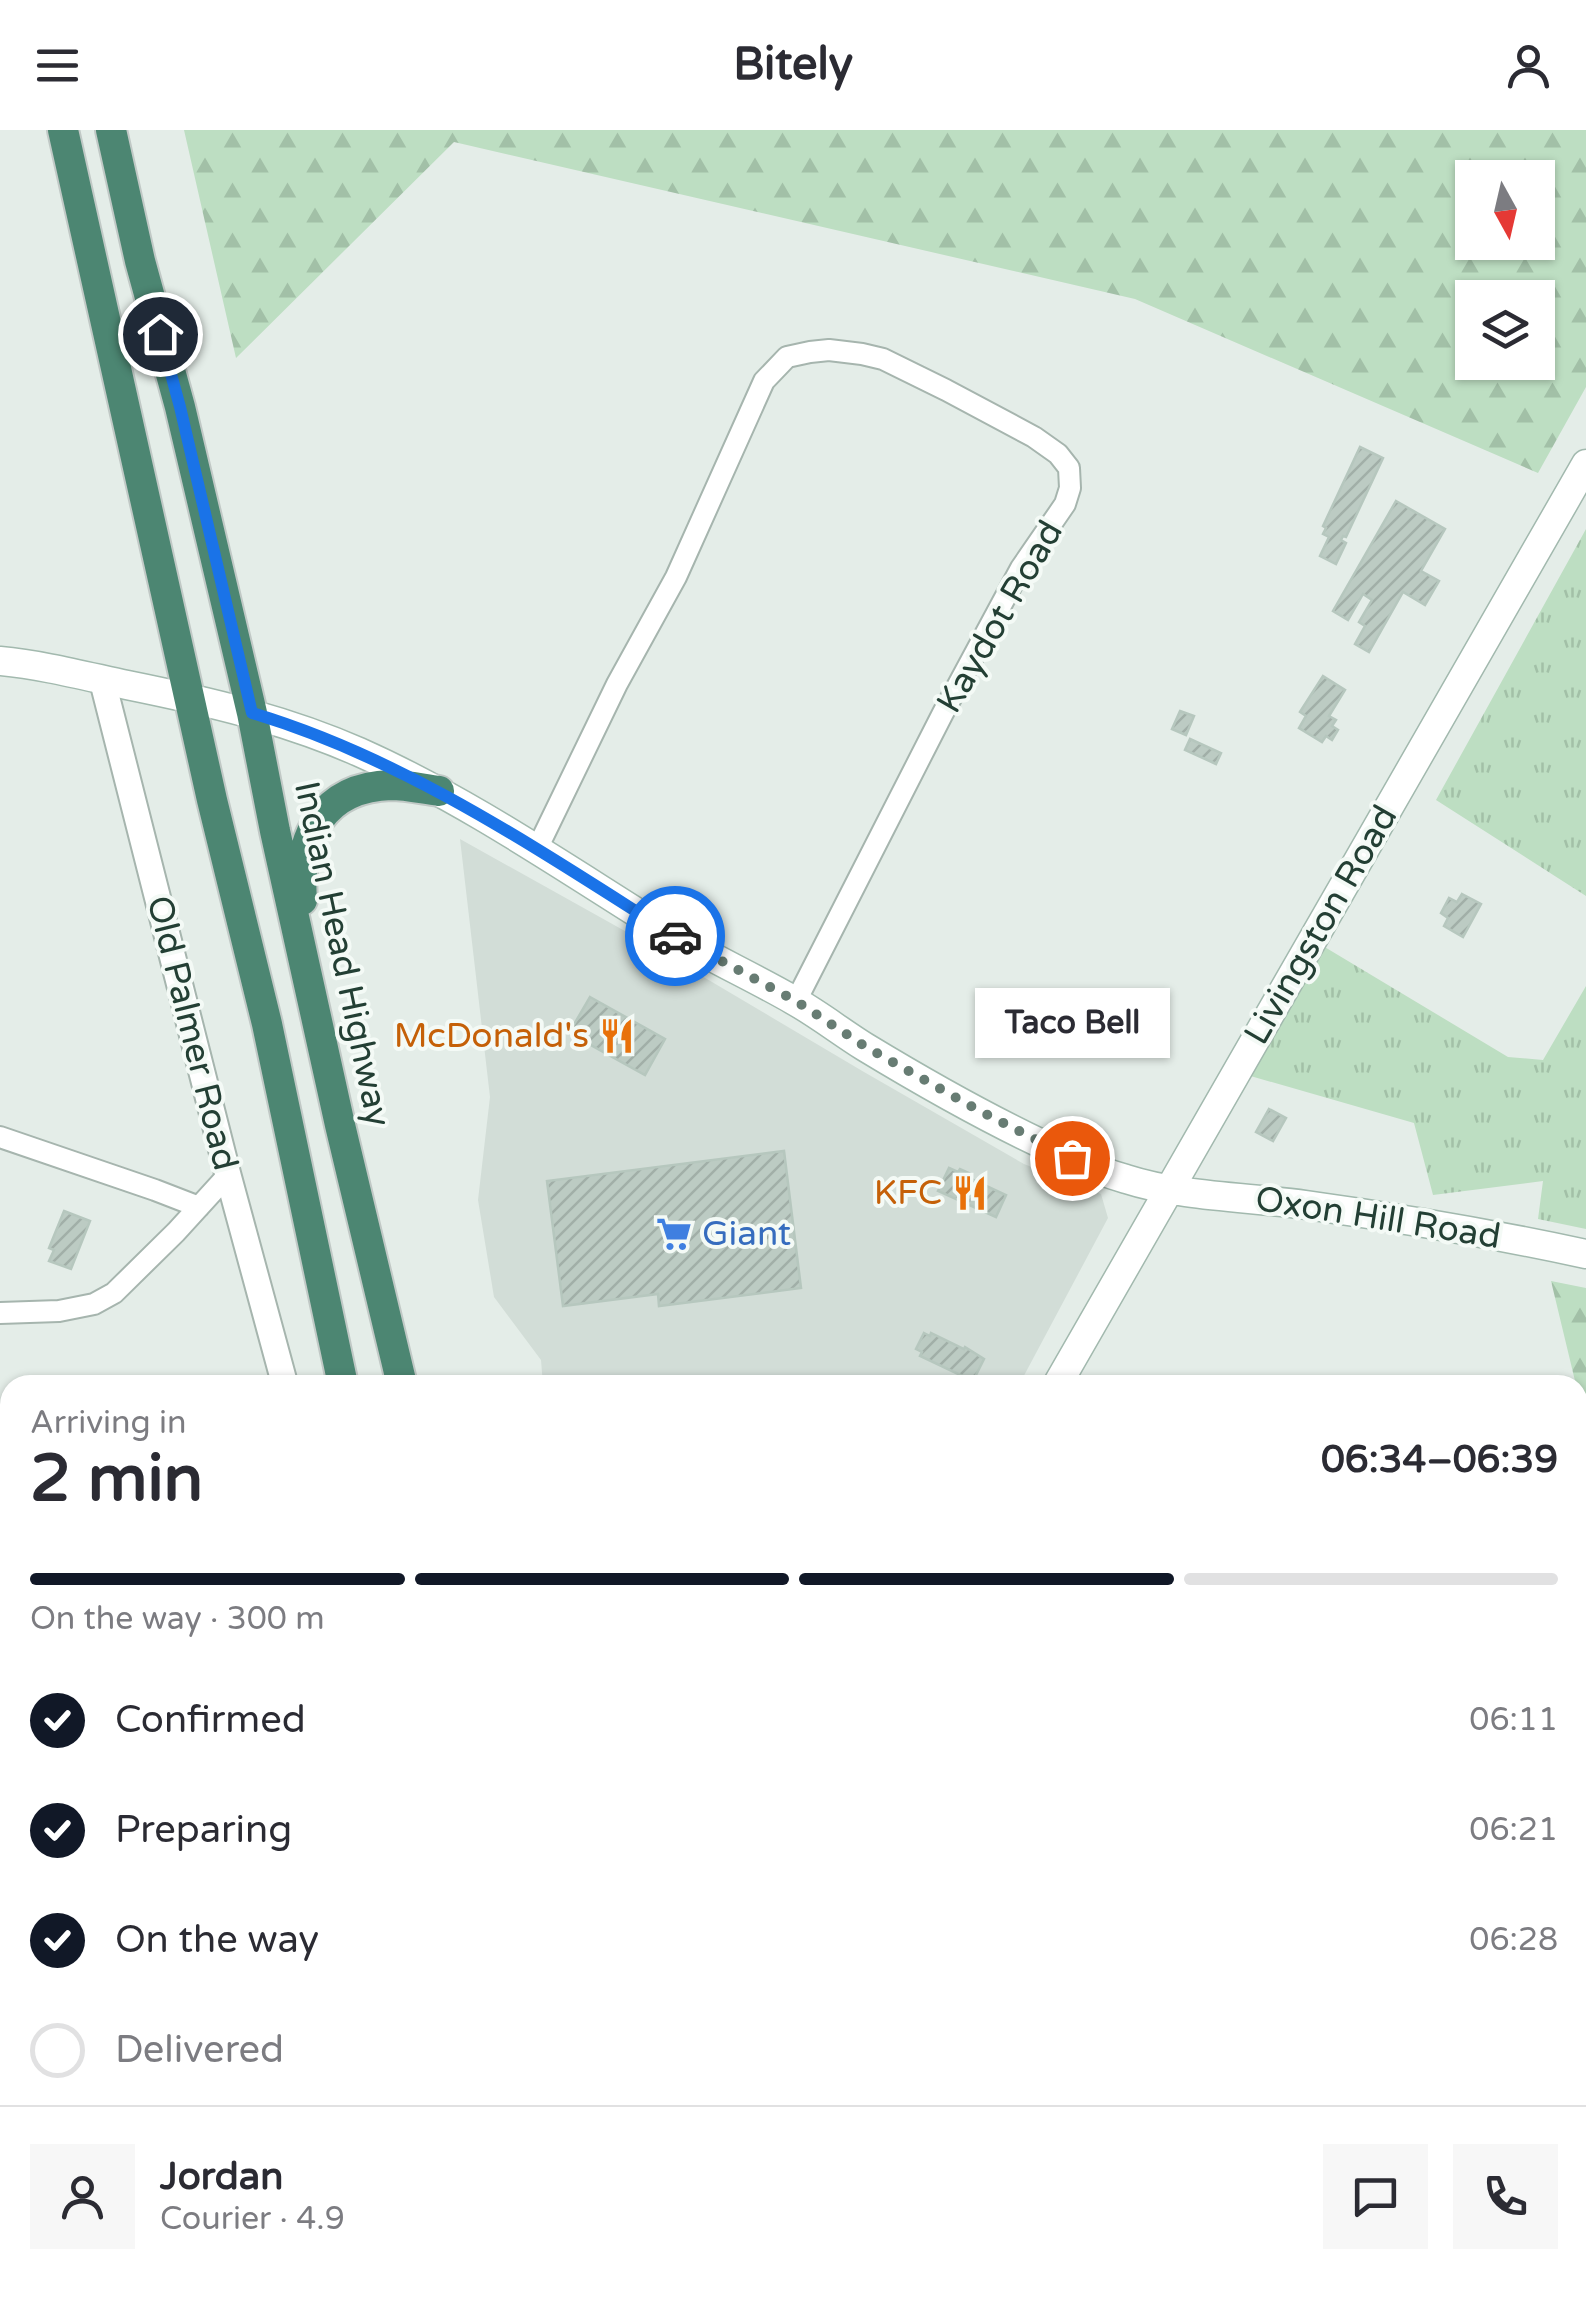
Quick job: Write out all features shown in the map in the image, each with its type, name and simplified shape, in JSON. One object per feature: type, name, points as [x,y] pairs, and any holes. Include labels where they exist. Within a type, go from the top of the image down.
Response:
[{"type":"highway","points":[[63,130],[212,800],[267,1024],[341,1375]]},
{"type":"highway","name":"Indian Head Highway","points":[[111,130],[252,713],[340,1125],[400,1375]]},
{"type":"highway","points":[[309,983],[301,885],[303,854],[311,830],[327,808],[348,795],[391,785],[439,791]]},
{"type":"main road","name":"Livingston Road","points":[[1063,1375],[1581,483]]},
{"type":"main road","name":"Oxon Hill Road","points":[[0,661],[252,713],[345,746],[439,791],[676,937],[796,1001],[866,1047],[1039,1142],[1128,1180],[1392,1218],[1586,1254]]},
{"type":"street","name":"Kaydot Road","points":[[536,849],[617,684],[676,578],[764,381],[788,357],[829,350],[882,359],[1034,438],[1058,454],[1069,468],[1070,488],[1065,504],[1021,568],[796,1001]]},
{"type":"street","name":"Old Palmer Road","points":[[102,679],[228,1176],[283,1375]]},
{"type":"street","points":[[0,1137],[199,1207]]},
{"type":"street","points":[[0,1313],[59,1312],[94,1304],[114,1293],[228,1176]]},
{"type":"shaded area","points":[[460,839],[1024,1164],[1101,1194],[1108,1218],[1024,1375],[542,1375],[541,1360],[494,1297],[478,1200],[490,1097]]},
{"type":"green space","points":[[184,130],[1586,130],[1586,387],[1538,473],[1135,299],[454,142],[236,358]]},
{"type":"green space","points":[[1586,529],[1586,896],[1436,800]]},
{"type":"green space","points":[[1323,946],[1508,1057],[1543,1060],[1586,986],[1586,1229],[1538,1219],[1543,1181],[1433,1195],[1414,1123],[1247,1075]]},
{"type":"green space","points":[[1551,1281],[1586,1288],[1586,1375],[1574,1375]]},
{"type":"building","points":[[1360,447],[1383,458],[1346,537],[1341,540],[1346,543],[1336,564],[1320,556],[1329,537],[1323,534],[1323,526]]},
{"type":"building","points":[[1396,501],[1445,529],[1421,571],[1439,581],[1425,605],[1403,592],[1369,652],[1355,644],[1365,626],[1359,622],[1372,600],[1363,594],[1348,620],[1333,611]]},
{"type":"building","points":[[1323,676],[1345,690],[1329,716],[1336,720],[1332,726],[1338,730],[1332,740],[1326,736],[1322,742],[1299,728],[1306,716],[1300,712]]},
{"type":"building","points":[[1180,711],[1194,716],[1186,735],[1172,729]]},
{"type":"building","points":[[1190,739],[1221,753],[1216,764],[1185,750]]},
{"type":"building","points":[[1462,894],[1481,904],[1463,937],[1444,926],[1448,918],[1441,913],[1449,898],[1457,902]]},
{"type":"building","name":"McDonald's","points":[[590,997],[665,1039],[645,1075],[569,1033]]},
{"type":"building","points":[[1269,1109],[1286,1118],[1273,1141],[1256,1132]]},
{"type":"building","name":"Giant","points":[[784,1151],[801,1288],[659,1306],[658,1294],[563,1306],[547,1181]]},
{"type":"building","points":[[949,1168],[969,1173],[967,1177],[1006,1195],[996,1217],[938,1191]]},
{"type":"building","points":[[64,1211],[90,1221],[71,1269],[49,1261],[54,1250],[49,1248]]},
{"type":"building","points":[[924,1333],[931,1333],[984,1359],[976,1375],[960,1375],[920,1356],[922,1352],[916,1349]]},
{"type":"way so far","points":[[675,936],[796,1001],[866,1047],[978,1110],[1072,1158]]},
{"type":"place","name":"McDonald's","points":[[617,1036]]},
{"type":"place","name":"Taco Bell","points":[[1072,1158]]},
{"type":"place","name":"KFC","points":[[970,1193]]},
{"type":"place","name":"Giant","points":[[674,1234]]},
{"type":"route","points":[[160,334],[252,713],[331,740],[435,788],[675,936]]}]
